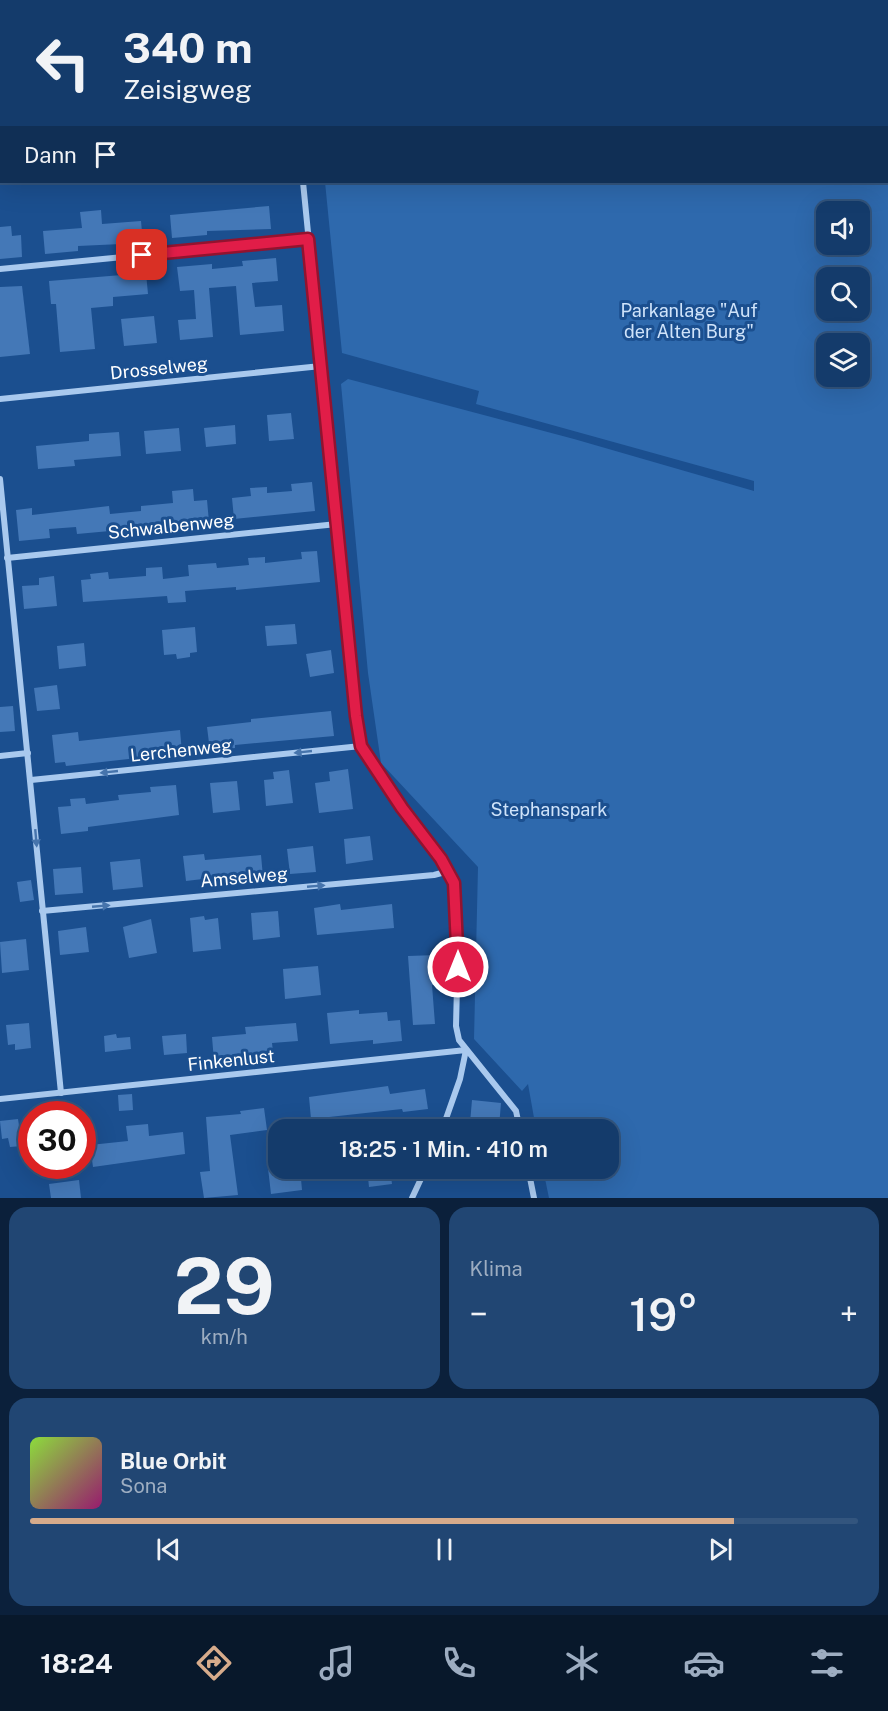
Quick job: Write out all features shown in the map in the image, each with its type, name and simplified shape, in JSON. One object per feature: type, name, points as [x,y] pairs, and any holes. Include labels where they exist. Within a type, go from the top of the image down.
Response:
[{"type":"street","points":[[303,183],[356,716],[361,746],[402,808],[449,871],[456,900],[456,1026],[459,1040],[491,1076],[516,1111],[518,1119]]},
{"type":"street","points":[[0,269],[308,239]]},
{"type":"street","name":"Drosselweg","points":[[0,399],[321,366]]},
{"type":"street","points":[[0,479],[7,558],[4,573],[31,780],[61,1093]]},
{"type":"street","name":"Schwalbenweg","points":[[7,558],[337,524]]},
{"type":"street","name":"Lerchenweg","points":[[31,780],[361,746]]},
{"type":"street","points":[[0,756],[28,753]]},
{"type":"street","name":"Amselweg","points":[[42,911],[422,876],[449,871]]},
{"type":"street","points":[[446,1119],[460,1079],[466,1050]]},
{"type":"street","name":"Finkenlust","points":[[0,1099],[466,1050]]},
{"type":"street","points":[[412,1198],[421,1179]]},
{"type":"street","points":[[530,1179],[534,1198]]},
{"type":"green space","points":[[325,183],[888,183],[888,1198],[549,1198],[545,1179],[619,1179],[619,1119],[534,1119],[528,1084],[522,1091],[474,1039],[478,867],[381,763],[368,673],[341,384],[348,379],[574,439],[754,491],[754,481],[476,404],[479,391],[342,353]]},
{"type":"building","points":[[269,206],[271,229],[207,231],[207,235],[172,238],[170,215]]},
{"type":"building","points":[[101,210],[102,224],[141,221],[143,243],[78,246],[78,251],[45,254],[43,231],[82,228],[80,212]]},
{"type":"building","points":[[11,226],[12,236],[21,235],[22,257],[0,259],[0,227]]},
{"type":"building","points":[[276,258],[278,281],[252,283],[255,307],[282,305],[284,331],[240,335],[236,286],[209,288],[213,337],[180,340],[178,320],[196,319],[194,290],[180,291],[177,267],[212,264],[212,269],[243,266],[242,261]]},
{"type":"building","points":[[146,273],[148,294],[113,297],[113,306],[91,308],[95,349],[60,352],[56,304],[51,304],[49,281]]},
{"type":"building","points":[[22,286],[30,354],[0,357],[0,287]]},
{"type":"building","points":[[154,316],[157,343],[124,346],[121,319]]},
{"type":"building","points":[[291,413],[294,439],[269,441],[267,415]]},
{"type":"building","points":[[235,425],[236,444],[206,447],[204,428]]},
{"type":"building","points":[[179,428],[181,451],[146,454],[144,431]]},
{"type":"building","points":[[119,432],[121,456],[74,460],[75,466],[38,469],[36,446],[89,441],[89,434]]},
{"type":"building","points":[[312,482],[315,511],[234,519],[232,498],[251,496],[250,488],[267,487],[267,493],[292,491],[291,484]]},
{"type":"building","points":[[193,489],[194,501],[207,500],[209,522],[77,534],[76,527],[49,529],[50,538],[19,541],[16,510],[32,508],[32,515],[109,506],[110,514],[141,511],[141,506],[173,503],[172,491]]},
{"type":"building","points":[[317,551],[320,582],[236,590],[236,587],[185,591],[186,602],[168,603],[167,596],[83,602],[81,580],[91,579],[90,574],[108,572],[109,579],[146,576],[146,568],[162,567],[163,579],[189,576],[188,565],[216,563],[217,568],[249,565],[248,558],[265,557],[265,563],[302,559],[301,552]]},
{"type":"building","points":[[54,576],[57,606],[24,609],[22,586],[39,585],[39,578]]},
{"type":"building","points":[[295,624],[297,644],[267,646],[265,626]]},
{"type":"building","points":[[195,627],[197,652],[190,653],[190,657],[177,659],[176,654],[164,655],[162,630]]},
{"type":"building","points":[[84,643],[86,666],[59,669],[57,646]]},
{"type":"building","points":[[331,650],[334,673],[310,677],[306,654]]},
{"type":"building","points":[[57,685],[60,709],[37,711],[34,688]]},
{"type":"building","points":[[13,706],[15,731],[0,732],[0,707]]},
{"type":"building","points":[[331,711],[334,736],[235,745],[235,748],[210,751],[207,727],[251,722],[251,719]]},
{"type":"building","points":[[180,730],[182,753],[66,766],[65,762],[55,763],[52,735],[78,732],[79,741]]},
{"type":"building","points":[[348,769],[353,809],[319,813],[315,783],[330,781],[329,772]]},
{"type":"building","points":[[289,770],[293,803],[266,806],[264,780],[274,779],[273,772]]},
{"type":"building","points":[[237,781],[240,810],[213,813],[210,783]]},
{"type":"building","points":[[176,785],[179,815],[88,827],[88,831],[61,834],[58,807],[71,806],[70,799],[85,798],[86,804],[119,800],[118,795],[151,792],[150,787]]},
{"type":"building","points":[[370,836],[373,860],[346,864],[344,839]]},
{"type":"building","points":[[313,846],[316,872],[290,874],[287,849]]},
{"type":"building","points":[[204,854],[205,860],[261,855],[263,877],[229,880],[228,876],[186,881],[183,856]]},
{"type":"building","points":[[140,859],[143,887],[113,890],[110,862]]},
{"type":"building","points":[[81,867],[83,893],[55,895],[53,869]]},
{"type":"building","points":[[31,880],[34,900],[20,902],[17,882]]},
{"type":"building","points":[[340,904],[341,910],[392,904],[394,928],[317,935],[314,908]]},
{"type":"building","points":[[278,911],[280,937],[253,940],[251,913]]},
{"type":"building","points":[[204,916],[205,920],[218,918],[221,949],[193,952],[190,918]]},
{"type":"building","points":[[151,919],[157,953],[129,958],[123,927]]},
{"type":"building","points":[[86,927],[89,952],[60,955],[58,931]]},
{"type":"building","points":[[26,939],[29,970],[2,973],[0,942]]},
{"type":"building","points":[[437,955],[439,985],[432,985],[435,1024],[413,1025],[408,956]]},
{"type":"building","points":[[318,966],[321,995],[285,999],[283,969]]},
{"type":"building","points":[[359,1010],[359,1014],[387,1012],[388,1021],[400,1020],[402,1041],[373,1044],[373,1040],[330,1044],[327,1013]]},
{"type":"building","points":[[29,1023],[31,1048],[15,1050],[15,1044],[8,1045],[6,1025]]},
{"type":"building","points":[[296,1023],[298,1041],[272,1043],[273,1052],[214,1061],[212,1037],[246,1034],[245,1027]]},
{"type":"building","points":[[116,1034],[117,1038],[130,1037],[131,1049],[105,1052],[104,1036]]},
{"type":"building","points":[[186,1034],[187,1053],[164,1055],[162,1036]]},
{"type":"building","points":[[388,1086],[390,1094],[425,1089],[428,1109],[403,1112],[402,1109],[311,1119],[309,1097]]},
{"type":"building","points":[[132,1094],[133,1110],[119,1111],[118,1095]]},
{"type":"building","points":[[472,1100],[501,1103],[500,1119],[470,1119]]},
{"type":"building","points":[[264,1108],[267,1130],[230,1135],[238,1195],[204,1198],[200,1172],[210,1171],[206,1117],[241,1114],[240,1111]]},
{"type":"building","points":[[18,1119],[18,1146],[10,1147],[8,1138],[2,1139],[0,1121]]},
{"type":"building","points":[[148,1124],[149,1136],[183,1132],[185,1154],[96,1167],[96,1144],[128,1141],[126,1126]]},
{"type":"building","points":[[269,1179],[301,1179],[302,1190],[271,1194]]},
{"type":"building","points":[[368,1179],[391,1179],[392,1184],[369,1187]]},
{"type":"building","points":[[79,1180],[81,1198],[51,1198],[49,1184]]},
{"type":"route","points":[[142,255],[308,239],[356,716],[361,746],[378,774],[449,871],[454,883],[456,900],[458,967]]},
{"type":"park label","name":"Parkanlage \"Auf der Alten Burg\"","points":[[689,320]]},
{"type":"park label","name":"Stephanspark","points":[[549,809]]}]
